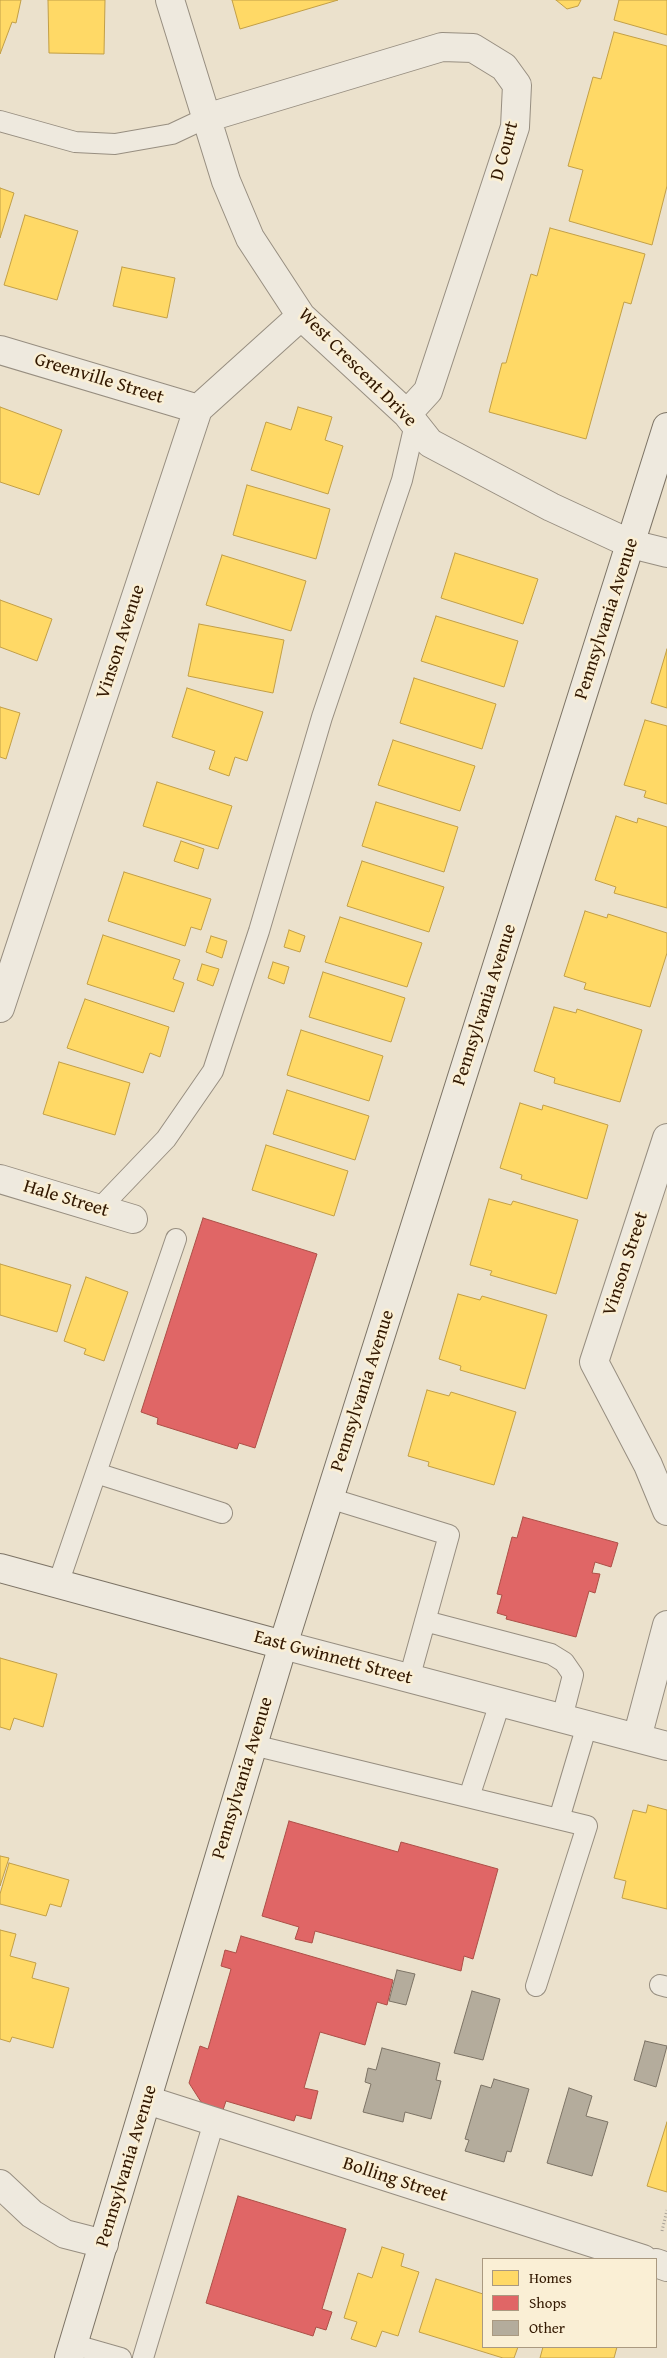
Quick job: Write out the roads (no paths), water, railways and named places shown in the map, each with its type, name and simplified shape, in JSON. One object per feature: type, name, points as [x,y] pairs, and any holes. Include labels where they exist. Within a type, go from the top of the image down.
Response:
[{"type":"street","name":"West Crescent Drive","points":[[170,0],[226,181],[250,238],[301,316],[411,419],[430,443],[551,507],[631,544],[667,553]]},
{"type":"street","name":"D Court","points":[[206,118],[442,47],[473,48],[504,67],[517,85],[515,127],[428,391],[411,419]]},
{"type":"street","name":"Vinson Avenue","points":[[0,1008],[198,409],[301,316]]},
{"type":"street","name":"Greenville Street","points":[[0,350],[198,409]]},
{"type":"street","name":"Pennsylvania Avenue","points":[[70,2351],[104,2244],[282,1645],[667,427]]},
{"type":"street","name":"Vinson Street","points":[[667,1138],[594,1362],[648,1466],[667,1512]]},
{"type":"street","name":"Hale Street","points":[[0,1179],[133,1219]]},
{"type":"street","name":"East Gwinnett Street","points":[[0,1568],[282,1645],[667,1746]]},
{"type":"street","points":[[637,1738],[667,1625]]},
{"type":"street","name":"Bolling Street","points":[[147,2100],[640,2258]]},
{"type":"street","points":[[0,2184],[32,2214],[65,2234],[104,2244]]},
{"type":"lane","points":[[0,121],[75,142],[115,144],[172,134],[206,118]]},
{"type":"lane","points":[[99,1210],[166,1139],[213,1071],[259,931],[322,717],[402,480],[411,419]]},
{"type":"lane","points":[[58,1584],[176,1239]]},
{"type":"lane","points":[[96,1473],[222,1513]]},
{"type":"lane","points":[[329,1498],[448,1535],[409,1678]]},
{"type":"lane","points":[[425,1621],[551,1654],[564,1662],[573,1676],[574,1721],[559,1819]]},
{"type":"lane","points":[[469,1797],[500,1703]]},
{"type":"lane","points":[[253,1745],[587,1826],[536,1986]]},
{"type":"lane","points":[[142,2358],[214,2122]]},
{"type":"lane","points":[[70,2351],[122,2358]]}]
